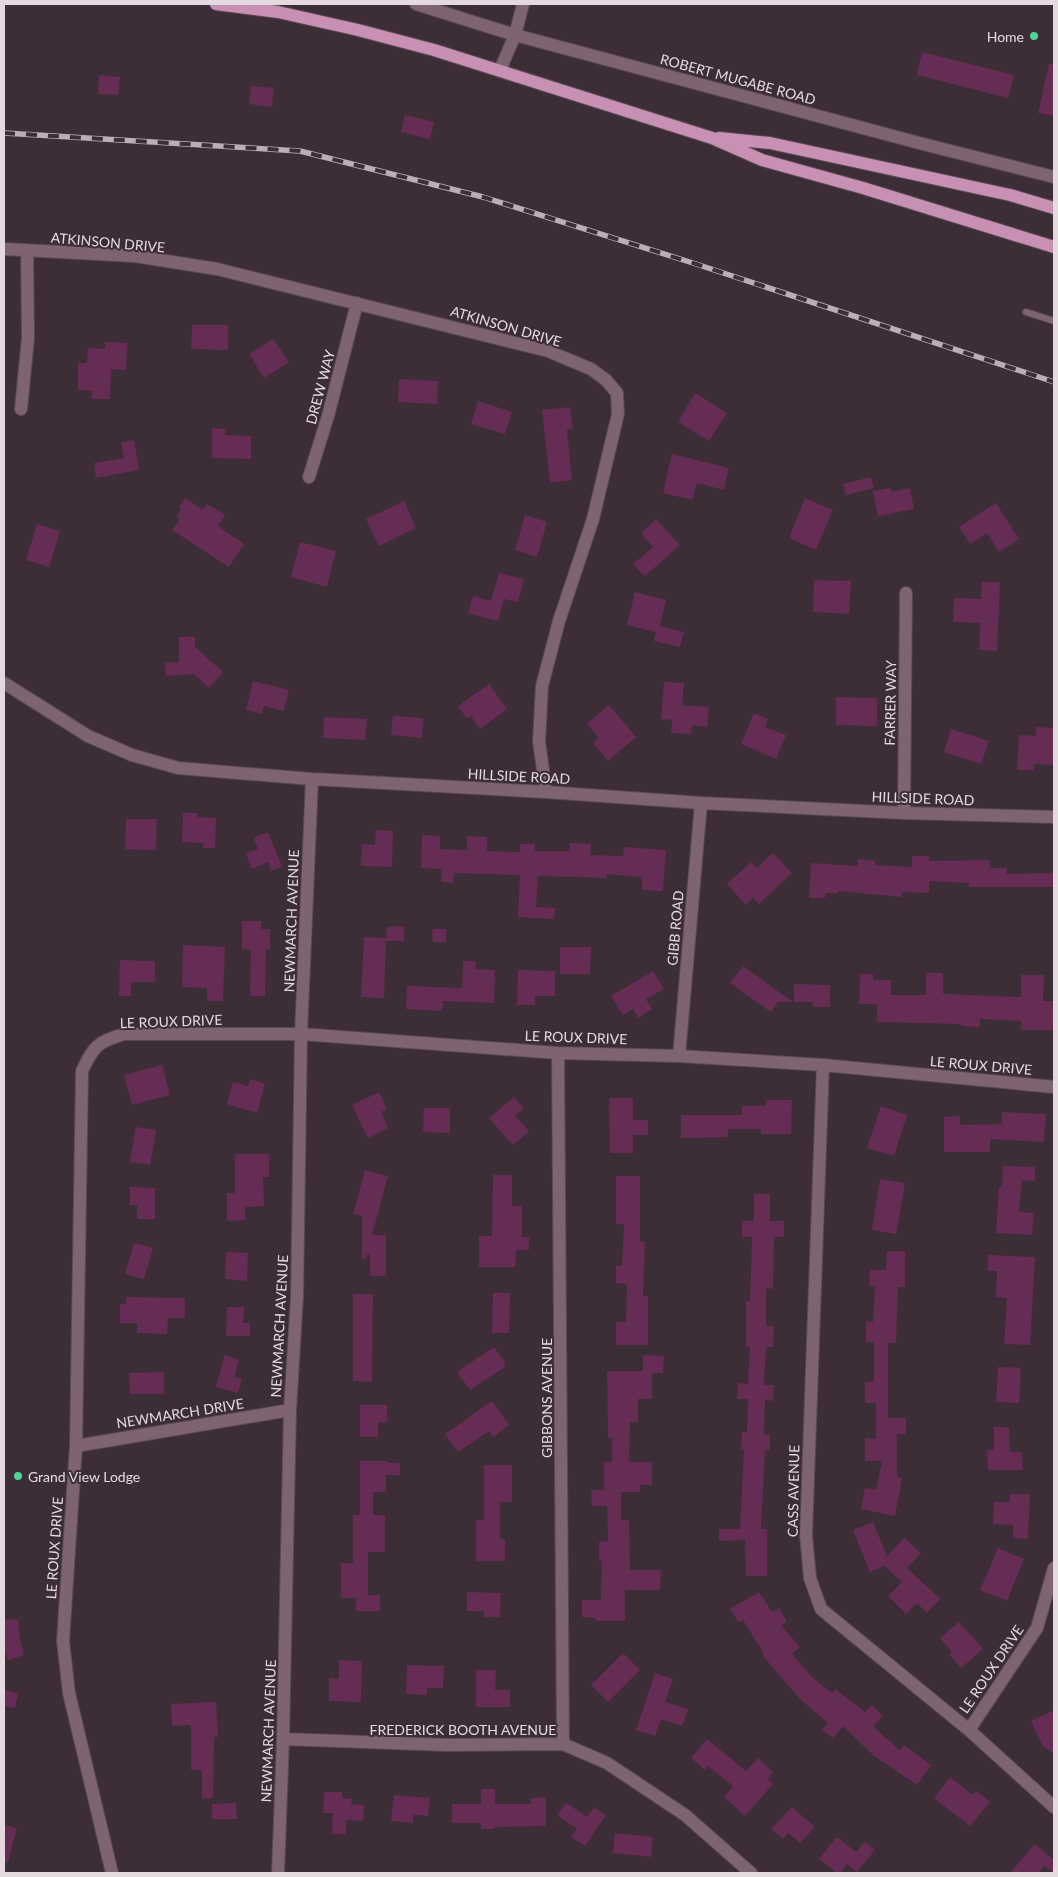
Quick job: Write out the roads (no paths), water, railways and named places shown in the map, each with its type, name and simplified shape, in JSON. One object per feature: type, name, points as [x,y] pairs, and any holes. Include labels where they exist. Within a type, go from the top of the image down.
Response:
[{"type":"main road","points":[[216,4],[278,12],[358,30],[500,70],[712,138],[762,160],[863,188],[1054,247]]},
{"type":"main road","points":[[712,138],[770,143],[1010,195],[1054,208]]},
{"type":"street","name":"ROBERT MUGABE ROAD","points":[[416,4],[514,35],[1054,177]]},
{"type":"street","points":[[500,70],[514,35],[523,4]]},
{"type":"street","name":"ATKINSON DRIVE","points":[[4,249],[135,256],[217,269],[548,351],[591,370],[606,380],[617,393],[618,414],[593,519],[559,621],[542,686],[539,741],[546,792]]},
{"type":"street","points":[[21,409],[28,338],[27,250]]},
{"type":"street","name":"DREW WAY","points":[[309,477],[328,416],[357,303]]},
{"type":"street","name":"FARRER WAY","points":[[904,813],[906,593]]},
{"type":"street","name":"HILLSIDE ROAD","points":[[4,683],[88,736],[132,755],[178,768],[312,779],[701,803],[904,813],[1054,817]]},
{"type":"street","name":"NEWMARCH AVENUE","points":[[278,1873],[283,1740],[290,1410],[297,1297],[301,1034],[312,779]]},
{"type":"street","name":"GIBB ROAD","points":[[679,1056],[701,803]]},
{"type":"street","name":"LE ROUX DRIVE","points":[[112,1873],[69,1694],[63,1641],[76,1446],[82,1071],[92,1051],[105,1040],[124,1034],[301,1034],[558,1053],[679,1056],[823,1065],[1054,1087]]},
{"type":"street","name":"GIBBONS AVENUE","points":[[558,1053],[563,1744]]},
{"type":"street","name":"CASS AVENUE","points":[[823,1065],[806,1535],[810,1578],[822,1609],[969,1730],[1054,1807]]},
{"type":"street","name":"NEWMARCH DRIVE","points":[[76,1446],[290,1410]]},
{"type":"street","name":"LE ROUX DRIVE","points":[[969,1730],[1037,1628],[1054,1568]]},
{"type":"street","name":"FREDERICK BOOTH AVENUE","points":[[283,1740],[447,1745],[563,1744],[607,1763],[685,1815],[751,1873]]},
{"type":"lane","points":[[1026,312],[1054,321]]},
{"type":"railway","points":[[4,133],[300,151],[483,197],[696,264],[1054,382]]},
{"type":"place","name":"Home","points":[[1034,36]]},
{"type":"place","name":"Grand View Lodge","points":[[18,1476]]}]
